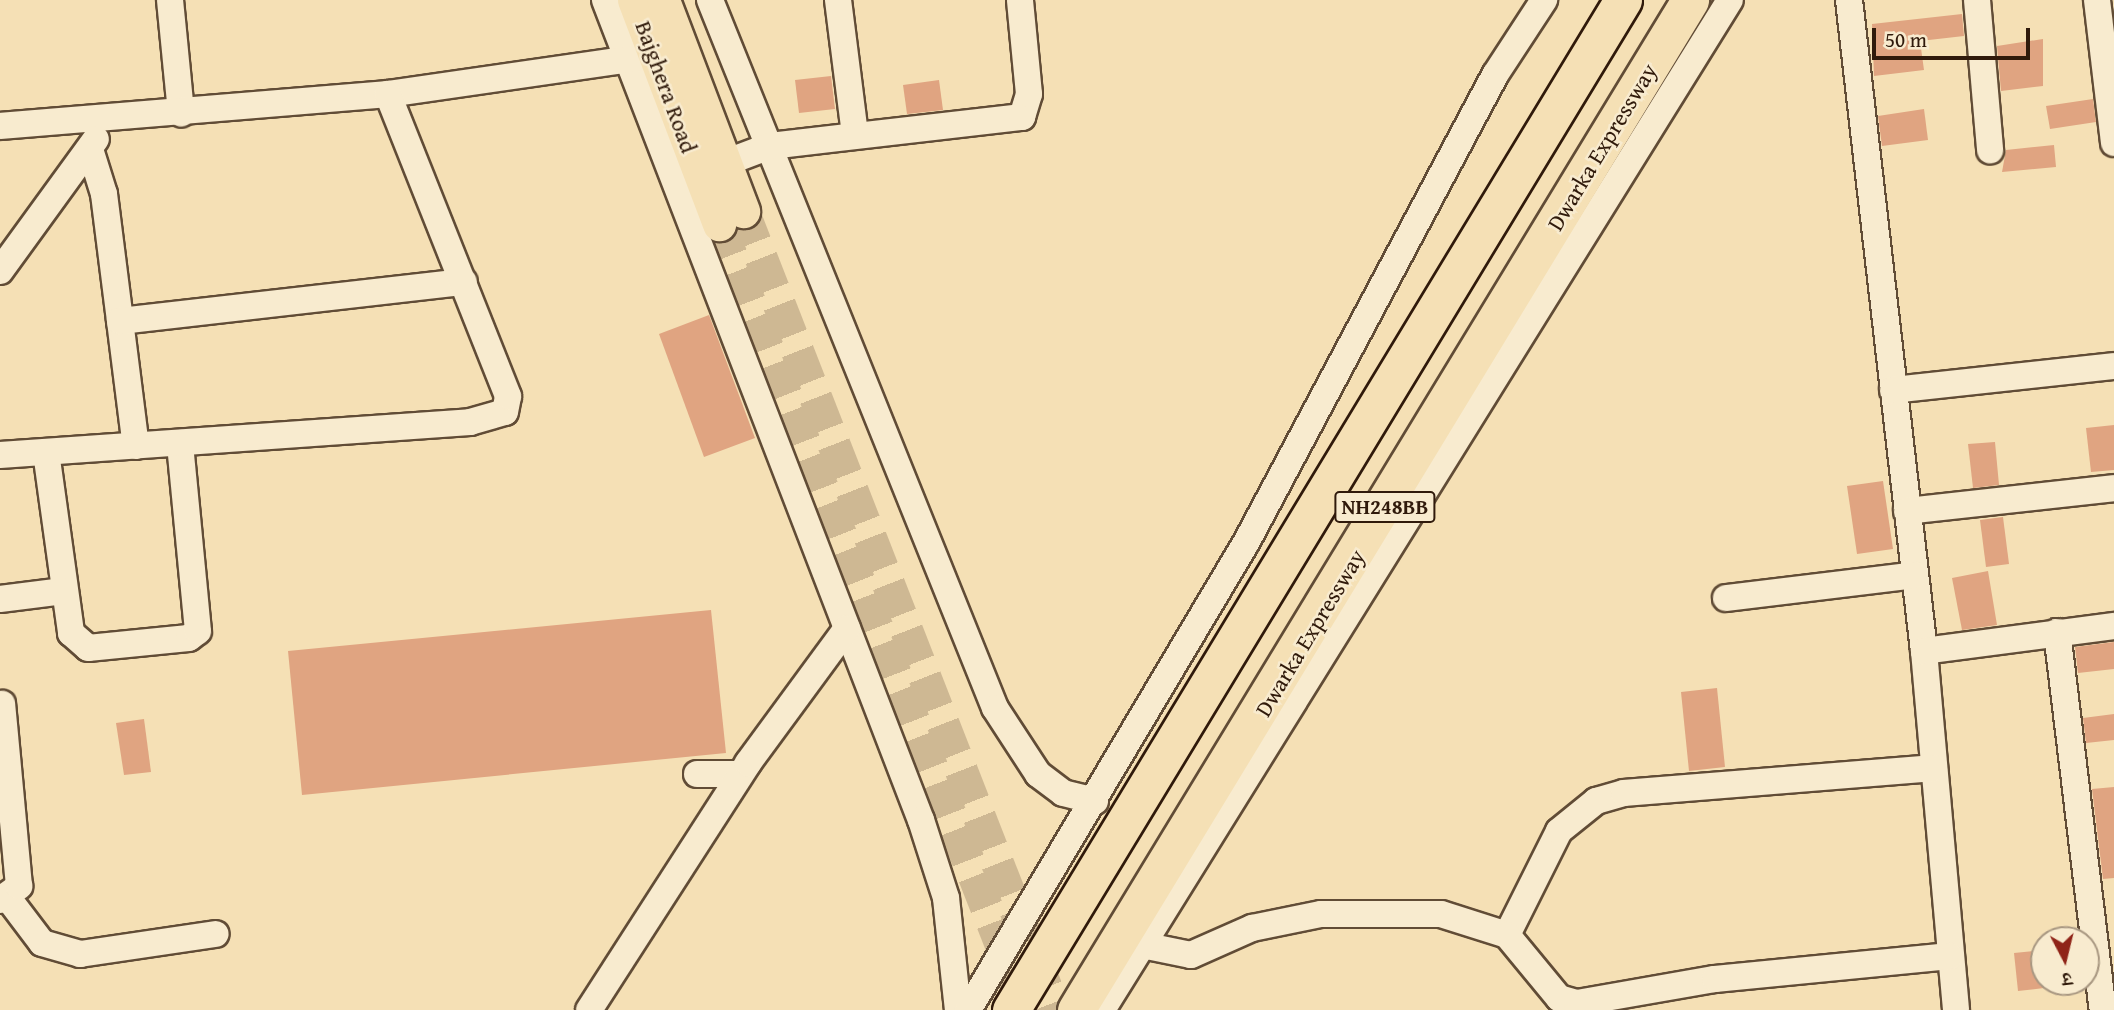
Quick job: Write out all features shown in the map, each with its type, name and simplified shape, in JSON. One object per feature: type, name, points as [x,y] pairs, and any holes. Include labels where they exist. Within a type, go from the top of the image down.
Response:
[{"type":"highway","name":"NH248BB","points":[[1011,1010],[1623,0]]},
{"type":"highway","name":"Dwarka Expressway","points":[[1098,1008],[1690,0]]},
{"type":"main road","name":"Bajghera Road","points":[[634,0],[641,57],[711,168]]},
{"type":"main road","name":"Bajghera Road","points":[[663,0],[711,168]]},
{"type":"main road","points":[[711,168],[731,217]]},
{"type":"street","points":[[170,0],[181,113]]},
{"type":"street","points":[[606,0],[641,57],[946,898],[958,1010]]},
{"type":"street","points":[[710,0],[995,708],[1038,774],[1063,793],[1095,801]]},
{"type":"street","points":[[838,0],[855,134]]},
{"type":"street","points":[[711,168],[770,146],[855,134],[1022,117],[1029,94],[1020,0]]},
{"type":"street","points":[[968,1010],[1095,801],[1247,541],[1495,75],[1544,0]]},
{"type":"street","points":[[1098,1008],[1142,945],[1730,0]]},
{"type":"street","points":[[1849,0],[1924,651],[1956,1010]]},
{"type":"street","points":[[1977,0],[1990,150]]},
{"type":"street","points":[[2097,0],[2114,143]]},
{"type":"street","points":[[0,126],[388,94],[641,57]]},
{"type":"street","points":[[0,455],[180,443],[497,416],[508,406],[508,396],[388,94]]},
{"type":"street","points":[[0,271],[90,149],[106,119]]},
{"type":"street","points":[[90,149],[104,194],[136,446]]},
{"type":"street","points":[[120,321],[464,282]]},
{"type":"street","points":[[1893,390],[2114,366]]},
{"type":"street","points":[[46,452],[63,591],[71,633],[81,646],[195,636],[199,623],[180,443]]},
{"type":"street","points":[[1907,511],[2114,488]]},
{"type":"street","points":[[1726,598],[1914,575]]},
{"type":"street","points":[[0,599],[63,591]]},
{"type":"street","points":[[1924,651],[2114,626]]},
{"type":"street","points":[[589,1010],[740,774],[847,628]]},
{"type":"street","points":[[2057,632],[2104,1010]]},
{"type":"street","points":[[2,704],[19,886],[4,899],[42,943],[80,954],[216,934]]},
{"type":"street","points":[[1507,935],[1559,831],[1596,801],[1624,793],[1934,768]]},
{"type":"street","points":[[697,774],[740,774]]},
{"type":"street","points":[[1142,945],[1191,955],[1252,928],[1321,914],[1441,914],[1507,935],[1559,998],[1577,1003],[1715,979],[1950,956]]},
{"type":"building","points":[[1962,14],[1964,36],[1920,41],[1924,70],[1874,76],[1872,24]]},
{"type":"building","points":[[2043,39],[2043,86],[2001,91],[1997,46]]},
{"type":"building","points":[[831,76],[835,109],[799,113],[795,80]]},
{"type":"building","points":[[939,80],[943,110],[907,114],[903,85]]},
{"type":"building","points":[[2093,99],[2096,122],[2050,129],[2046,106]]},
{"type":"building","points":[[1924,109],[1928,140],[1882,146],[1878,116]]},
{"type":"building","points":[[2054,145],[2056,167],[2002,172],[2006,150]]},
{"type":"building","points":[[709,315],[755,438],[704,457],[659,334]]},
{"type":"building","points":[[2114,425],[2114,470],[2091,472],[2086,428]]},
{"type":"building","points":[[1995,442],[1999,485],[1973,488],[1968,444]]},
{"type":"building","points":[[1883,481],[1893,549],[1857,554],[1847,486]]},
{"type":"building","points":[[2003,517],[2009,564],[1986,567],[1980,520]]},
{"type":"building","points":[[1988,571],[1997,625],[1962,630],[1952,578]]},
{"type":"building","points":[[711,610],[726,753],[302,795],[288,651]]},
{"type":"building","points":[[2114,642],[2114,669],[2078,673],[2075,647]]},
{"type":"building","points":[[1717,688],[1725,767],[1689,771],[1681,692]]},
{"type":"building","points":[[2114,714],[2114,740],[2086,743],[2083,718]]},
{"type":"building","points":[[144,719],[151,772],[124,775],[116,723]]},
{"type":"building","points":[[2114,787],[2114,878],[2103,879],[2092,789]]},
{"type":"building","points":[[2030,951],[2030,990],[2018,991],[2014,953]]},
{"type":"tunnel","points":[[743,211],[1055,1010]]},
{"type":"tunnel","points":[[719,224],[1027,1010]]}]
